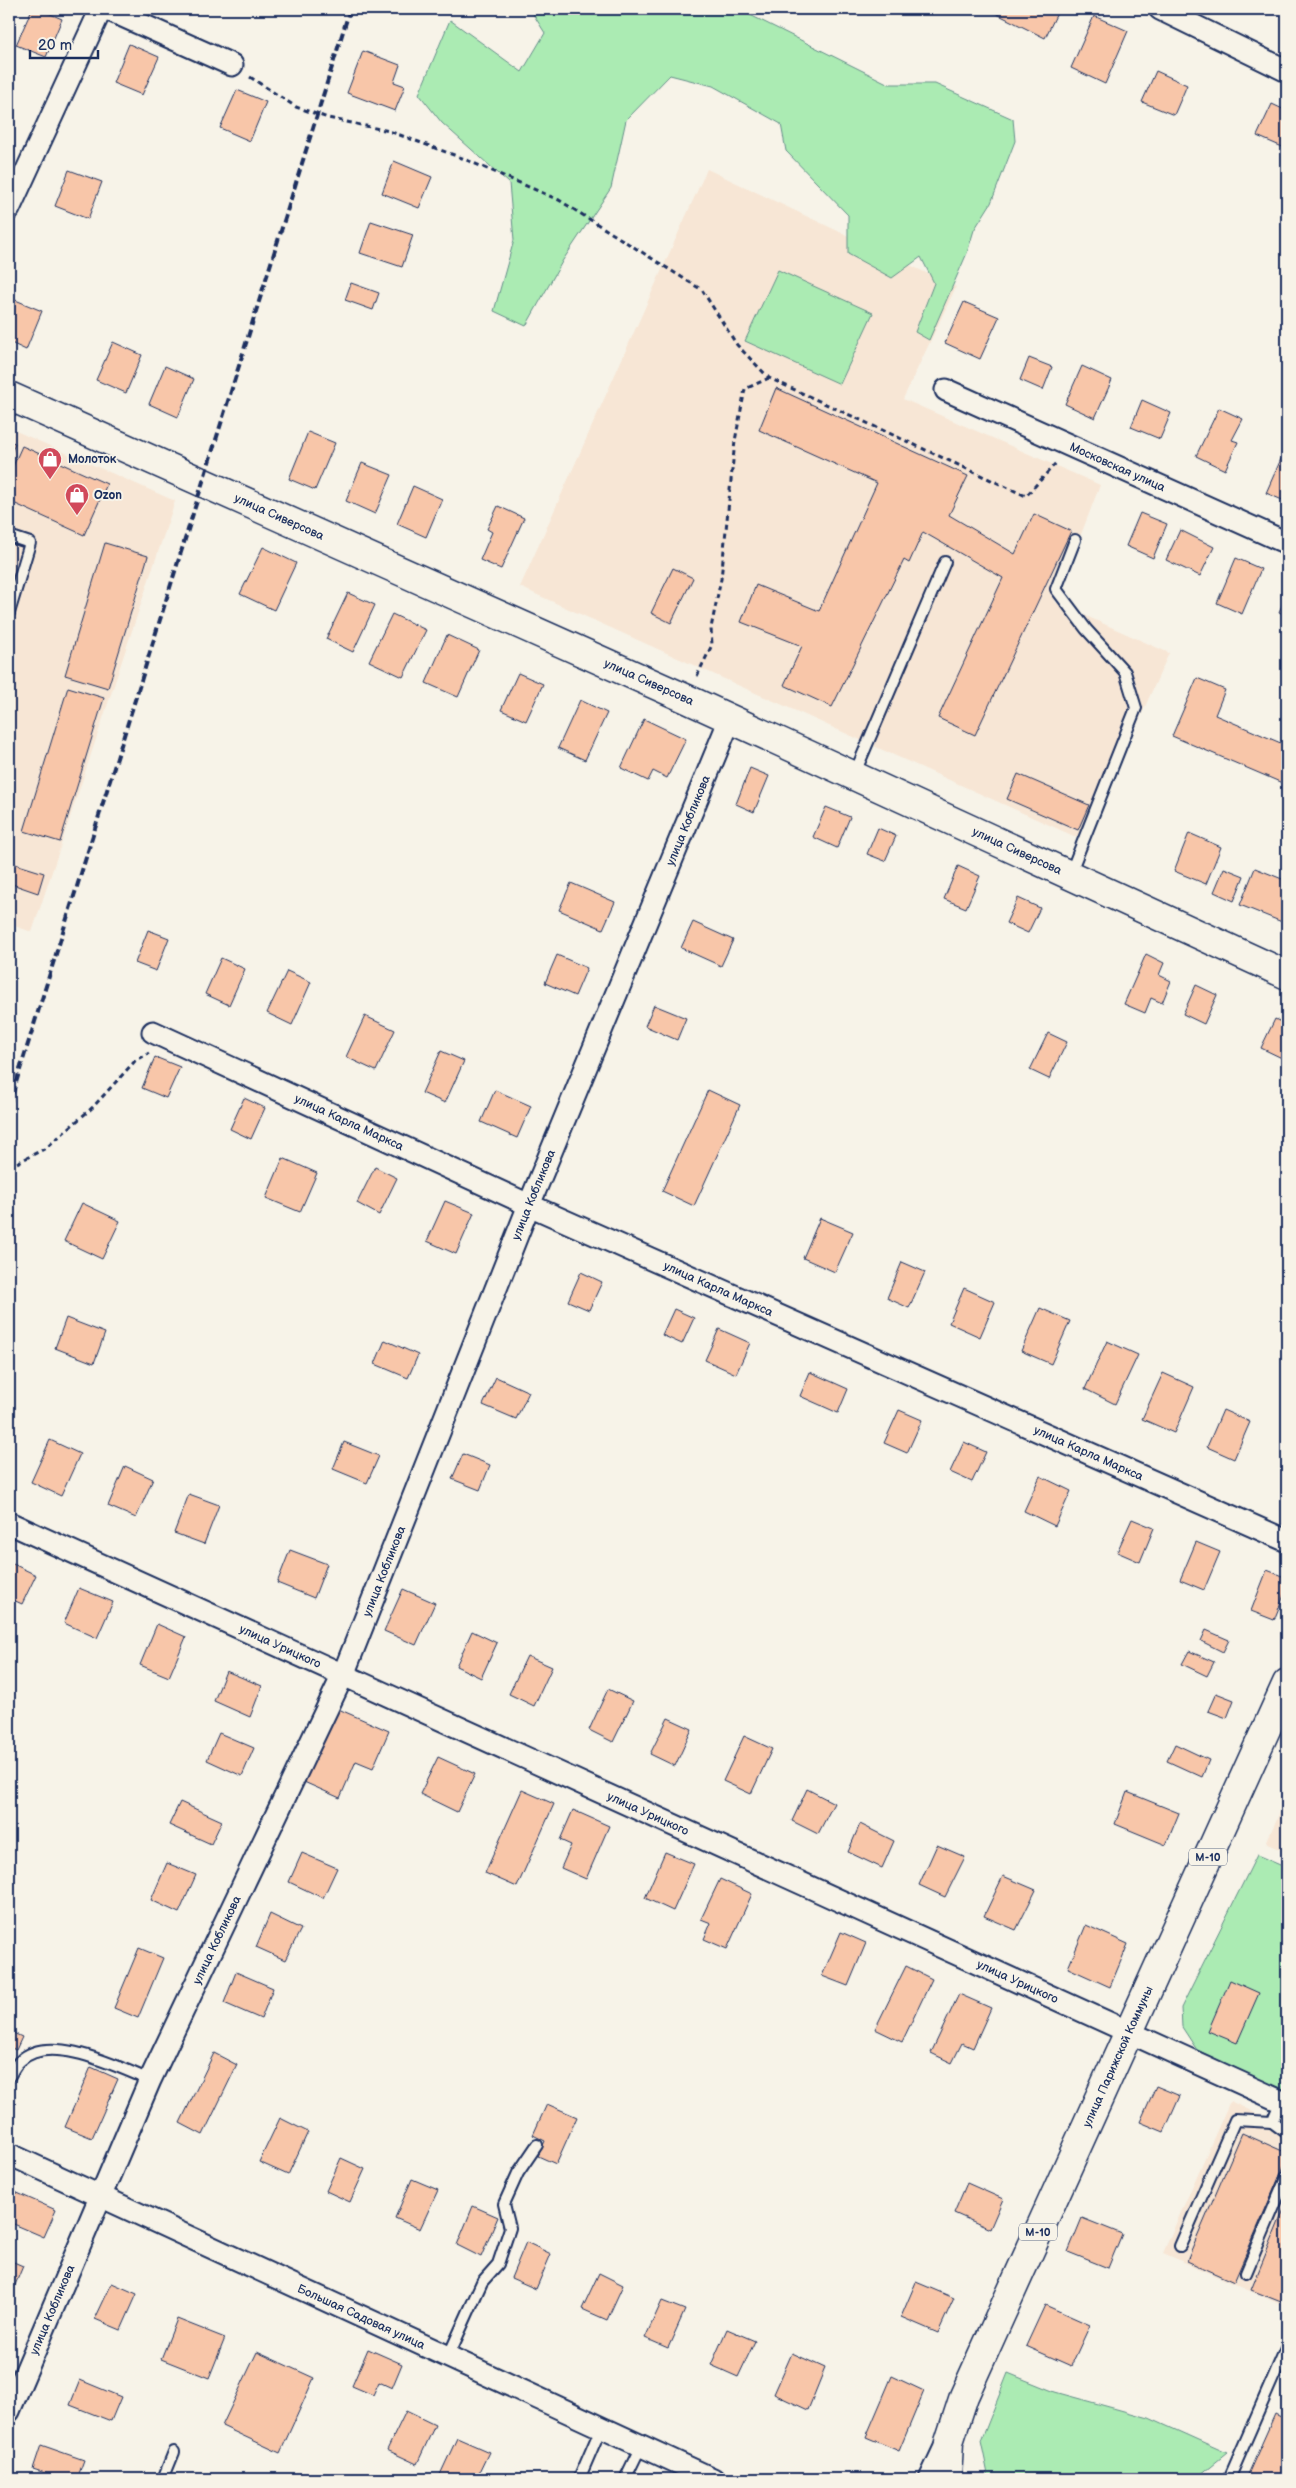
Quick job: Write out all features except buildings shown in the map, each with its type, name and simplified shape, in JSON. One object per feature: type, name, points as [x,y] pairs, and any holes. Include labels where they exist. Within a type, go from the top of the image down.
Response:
[{"type":"main road","name":"улица Сиверсова","points":[[9,396],[687,699],[1287,975]]},
{"type":"main road","name":"улица Парижской Коммуны","points":[[947,2479],[951,2433],[964,2396],[1287,1683]]},
{"type":"street","points":[[9,208],[101,9]]},
{"type":"street","points":[[107,9],[232,65]]},
{"type":"street","points":[[1160,9],[1287,71]]},
{"type":"street","name":"Московская улица","points":[[946,390],[1287,543]]},
{"type":"street","name":"улица Кобликова","points":[[9,2411],[150,2080],[343,1675],[529,1205],[730,719]]},
{"type":"street","name":"улица Карла Маркса","points":[[162,1036],[529,1205],[1287,1541]]},
{"type":"street","name":"улица Урицкого","points":[[9,1524],[1284,2102]]},
{"type":"street","name":"Большая Садовая улица","points":[[9,2154],[100,2198],[713,2479]]},
{"type":"street","name":"улица Парижской Коммуны","points":[[930,2479],[951,2433]]},
{"type":"lane","points":[[9,536],[30,543],[9,613]]},
{"type":"lane","points":[[1069,875],[1136,708],[1125,672],[1086,629],[1056,588],[1075,540]]},
{"type":"lane","points":[[854,776],[945,562]]},
{"type":"lane","points":[[9,2077],[20,2060],[44,2049],[85,2054],[150,2080]]},
{"type":"lane","points":[[1272,2122],[1284,2102]]},
{"type":"lane","points":[[1180,2246],[1235,2120],[1272,2122],[1287,2133]]},
{"type":"lane","points":[[448,2357],[482,2282],[498,2264],[510,2228],[504,2204],[518,2173],[536,2145]]},
{"type":"lane","points":[[1246,2273],[1287,2176]]},
{"type":"lane","points":[[1229,2479],[1287,2346]]},
{"type":"lane","points":[[579,2479],[601,2428]]},
{"type":"lane","points":[[625,2479],[641,2446]]},
{"type":"lane","points":[[163,2479],[174,2452]]},
{"type":"path","points":[[232,65],[296,107],[328,118],[389,131],[462,158],[559,200],[702,290],[737,345],[769,378],[1026,496],[1072,447]]},
{"type":"path","points":[[687,699],[712,645],[711,628],[720,579],[735,441],[745,389],[769,378]]},
{"type":"path","points":[[9,1167],[46,1148],[93,1107],[135,1061],[162,1036]]},
{"type":"shaded area","points":[[707,169],[956,287],[903,399],[1100,485],[1055,602],[1169,653],[1085,841],[520,587]]},
{"type":"shaded area","points":[[9,428],[175,501],[32,932],[9,924]]},
{"type":"shaded area","points":[[1287,1796],[1287,1852],[1266,1843]]},
{"type":"shaded area","points":[[1230,2101],[1287,2128],[1287,2299],[1284,2306],[1163,2253]]},
{"type":"green space","points":[[530,9],[738,9],[889,84],[935,84],[1013,119],[1015,141],[991,203],[974,230],[967,253],[929,340],[915,332],[934,283],[921,257],[892,278],[848,254],[848,215],[786,151],[781,124],[713,86],[670,75],[626,120],[611,188],[563,260],[526,326],[494,311],[514,240],[509,183],[442,123],[419,94],[450,20],[522,72],[545,33]]},
{"type":"green space","points":[[778,270],[873,313],[840,384],[745,341]]},
{"type":"green space","points":[[1257,1855],[1287,1868],[1287,2092],[1197,2050],[1182,2027],[1181,2008]]},
{"type":"green space","points":[[1008,2373],[1055,2392],[1149,2418],[1227,2453],[1195,2479],[989,2479],[981,2441]]},
{"type":"railway","points":[[9,1105],[350,9]]},
{"type":"place","name":"Молоток","points":[[50,480]]},
{"type":"place","name":"Ozon","points":[[77,516]]}]
